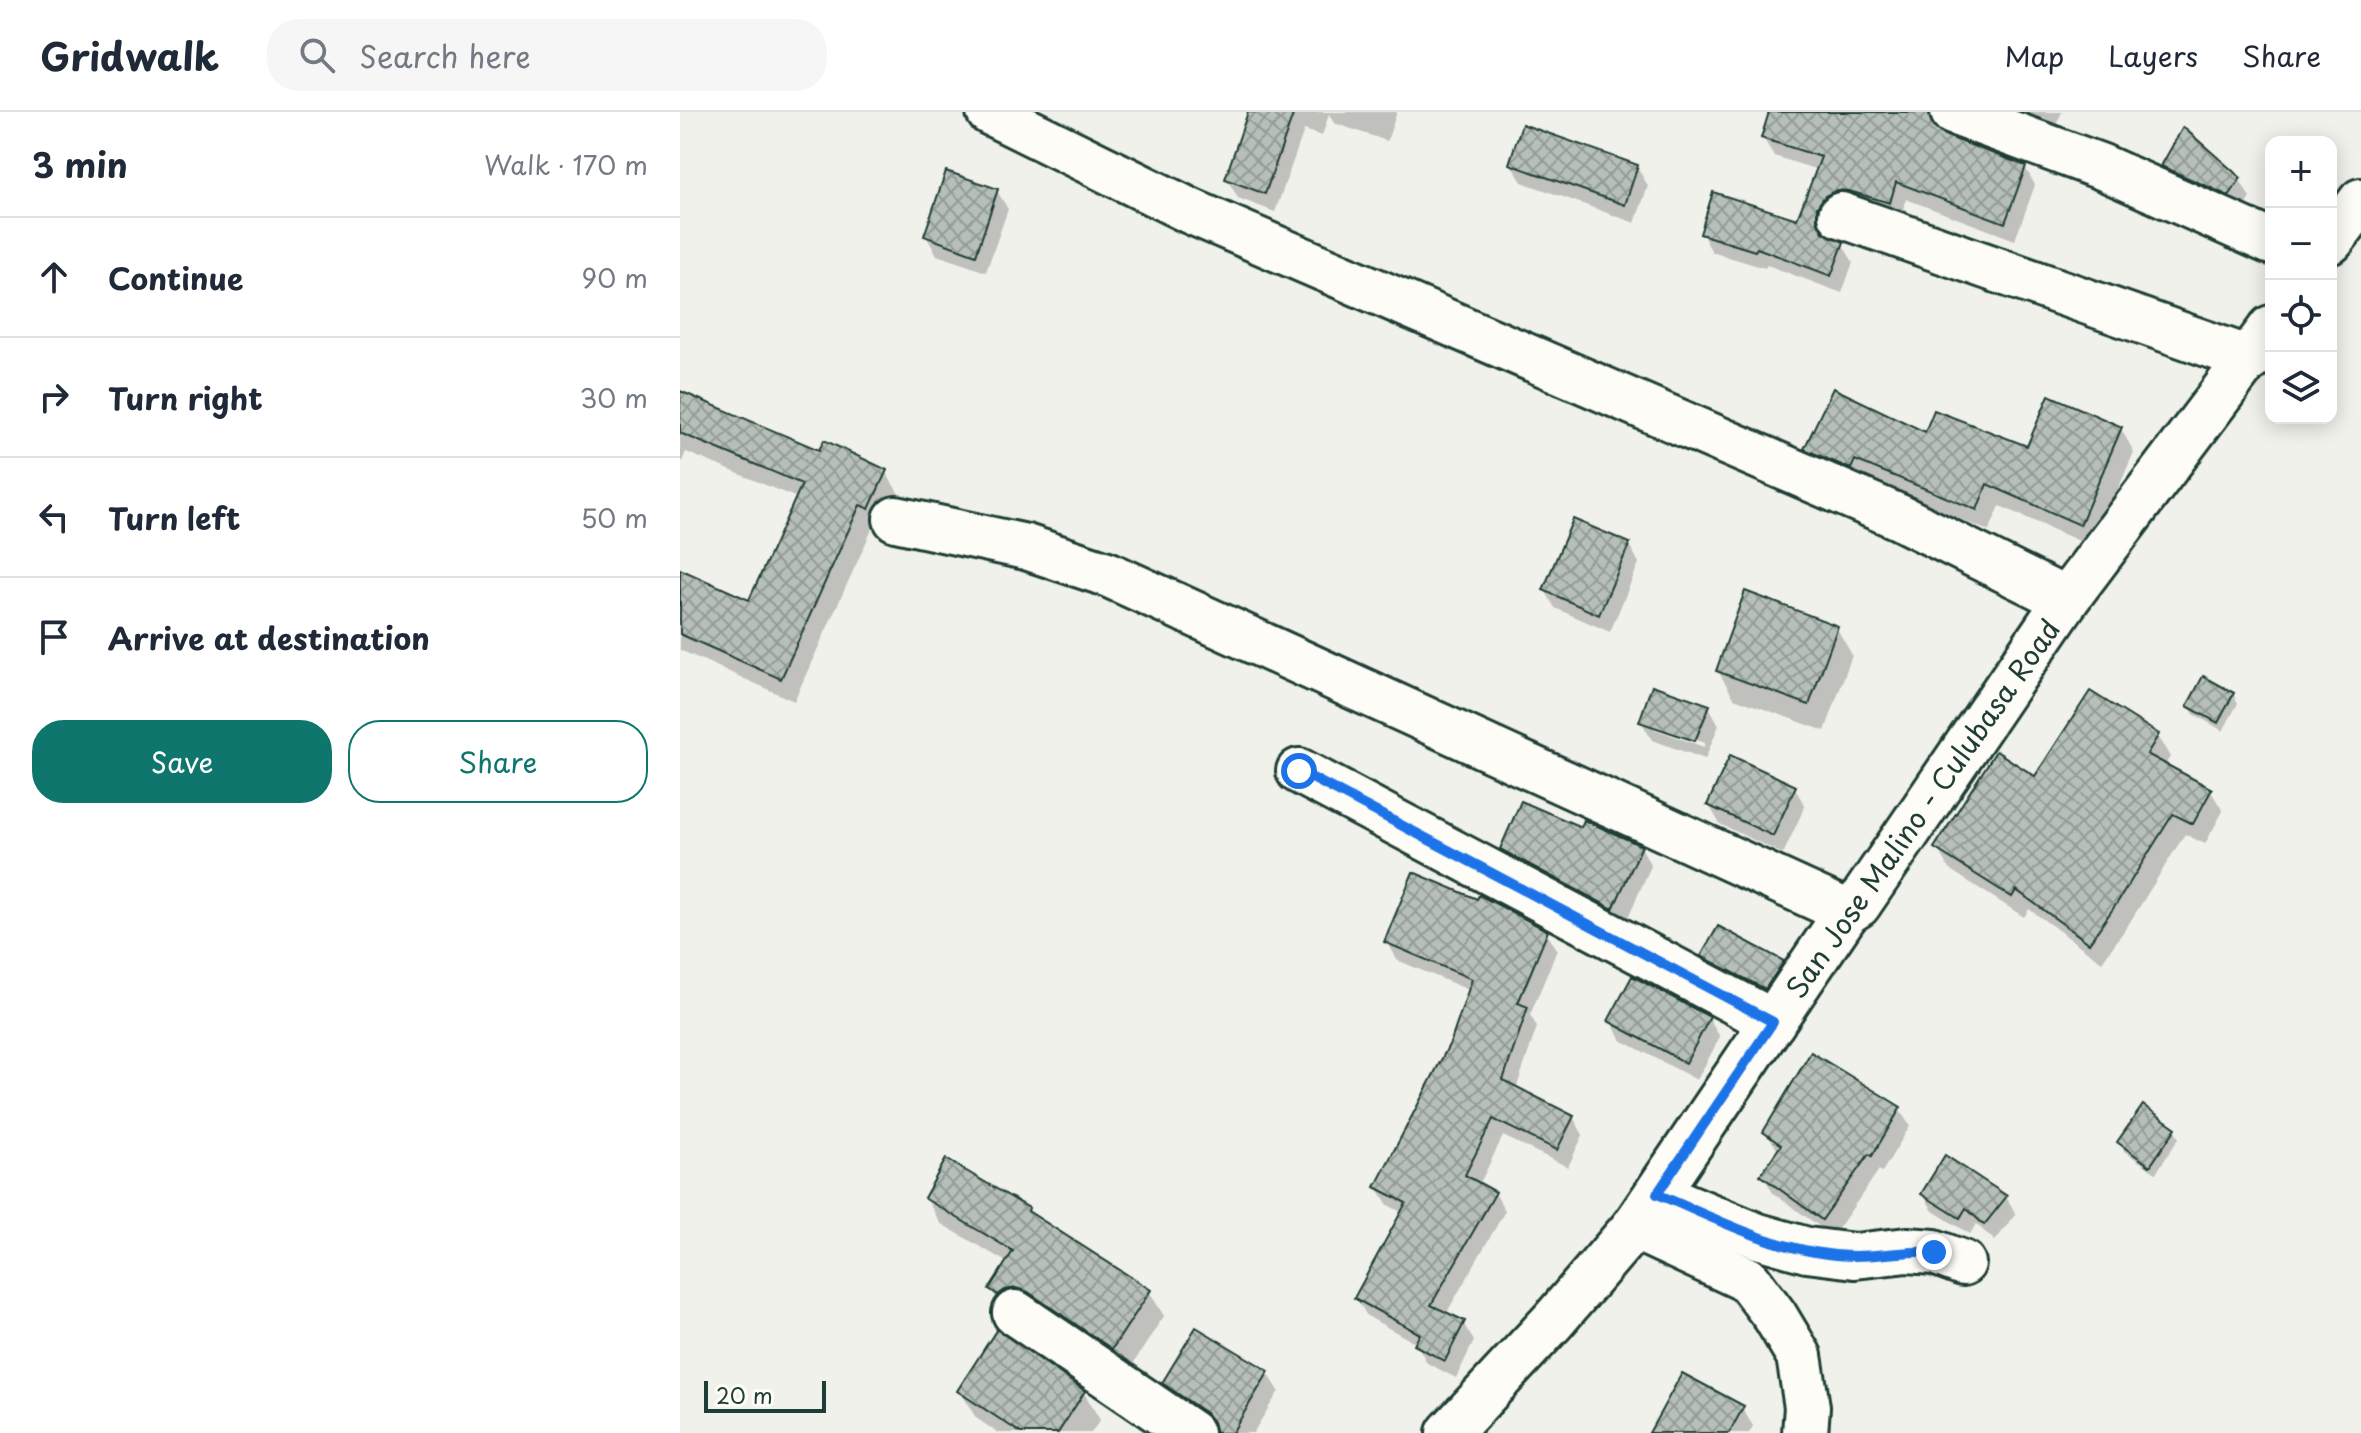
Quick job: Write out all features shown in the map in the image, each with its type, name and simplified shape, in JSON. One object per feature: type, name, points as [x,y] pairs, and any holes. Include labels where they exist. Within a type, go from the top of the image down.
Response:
[{"type":"street","points":[[989,112],[1190,211],[1885,511],[2066,600]]},
{"type":"street","points":[[1953,112],[2102,167],[2265,239]]},
{"type":"street","points":[[2337,233],[2361,201]]},
{"type":"street","points":[[1841,215],[2260,344]]},
{"type":"street","name":"San Jose Malino - Culubasa Road","points":[[1449,1433],[1554,1320],[1645,1210],[1847,912],[1858,905],[2066,600],[2260,344]]},
{"type":"street","points":[[896,519],[1026,547],[1107,574],[1847,912]]},
{"type":"street","points":[[1299,771],[1773,1022]]},
{"type":"street","points":[[1645,1210],[1807,1250],[1855,1256],[1907,1250],[1934,1252],[1963,1263]]},
{"type":"street","points":[[1645,1210],[1748,1280],[1775,1316],[1799,1356],[1807,1407],[1805,1433]]},
{"type":"street","points":[[1015,1313],[1191,1433]]},
{"type":"building","points":[[1248,112],[1294,112],[1265,194],[1225,179]]},
{"type":"building","points":[[1769,112],[1929,112],[1933,127],[1944,135],[2026,166],[2005,223],[1896,182],[1890,203],[1849,191],[1837,190],[1825,196],[1817,207],[1817,220],[1823,232],[1844,242],[1831,276],[1757,248],[1755,251],[1700,234],[1713,192],[1797,219],[1821,157],[1761,138]]},
{"type":"building","points":[[1522,124],[1638,165],[1625,205],[1509,164]]},
{"type":"building","points":[[2183,127],[2241,178],[2229,196],[2161,166]]},
{"type":"building","points":[[946,171],[998,189],[976,255],[924,236]]},
{"type":"building","points":[[1833,388],[1925,432],[1934,410],[2027,446],[2049,395],[2122,427],[2080,525],[1987,484],[1977,510],[1855,460],[1851,469],[1804,449]]},
{"type":"building","points":[[680,391],[819,450],[824,440],[887,470],[869,509],[860,505],[781,679],[680,634],[680,569],[749,600],[802,484],[680,433]]},
{"type":"building","points":[[1573,519],[1630,543],[1599,615],[1543,590]]},
{"type":"building","points":[[1745,591],[1838,626],[1809,705],[1716,671]]},
{"type":"building","points":[[2203,676],[2234,693],[2218,723],[2187,706]]},
{"type":"building","points":[[1652,685],[1710,705],[1695,741],[1639,722]]},
{"type":"building","points":[[2090,691],[2159,734],[2147,754],[2212,789],[2193,824],[2173,814],[2089,943],[2016,890],[2012,897],[1934,848],[1996,751],[2035,776]]},
{"type":"building","points":[[1730,755],[1796,786],[1773,836],[1707,805]]},
{"type":"building","points":[[1521,801],[1581,827],[1584,820],[1642,846],[1613,909],[1500,849]]},
{"type":"building","points":[[1413,872],[1477,899],[1479,895],[1548,931],[1518,1003],[1528,1007],[1503,1080],[1574,1116],[1557,1150],[1493,1119],[1465,1175],[1496,1192],[1431,1305],[1465,1321],[1445,1361],[1414,1345],[1420,1334],[1354,1298],[1406,1203],[1375,1187],[1451,1041],[1472,979],[1384,942]]},
{"type":"building","points":[[1718,926],[1784,961],[1765,989],[1701,956]]},
{"type":"building","points":[[1632,976],[1710,1017],[1686,1063],[1608,1021]]},
{"type":"building","points":[[1811,1052],[1901,1107],[1872,1156],[1869,1154],[1822,1220],[1760,1175],[1781,1145],[1763,1132]]},
{"type":"building","points":[[2143,1105],[2176,1128],[2150,1166],[2117,1142]]},
{"type":"building","points":[[1945,1155],[2007,1196],[1984,1225],[1966,1208],[1960,1218],[1921,1194]]},
{"type":"building","points":[[946,1159],[1029,1208],[1028,1211],[1151,1290],[1112,1349],[1028,1292],[1016,1288],[998,1295],[989,1289],[1013,1251],[924,1198]]},
{"type":"building","points":[[1196,1327],[1269,1371],[1232,1433],[1216,1433],[1206,1413],[1162,1383]]},
{"type":"building","points":[[997,1329],[1085,1391],[1058,1433],[1021,1433],[957,1391]]},
{"type":"building","points":[[1682,1373],[1744,1406],[1729,1433],[1649,1433]]},
{"type":"route","points":[[1299,771],[1773,1022],[1657,1194],[1758,1236],[1807,1250],[1855,1256],[1907,1250],[1934,1252]]}]
